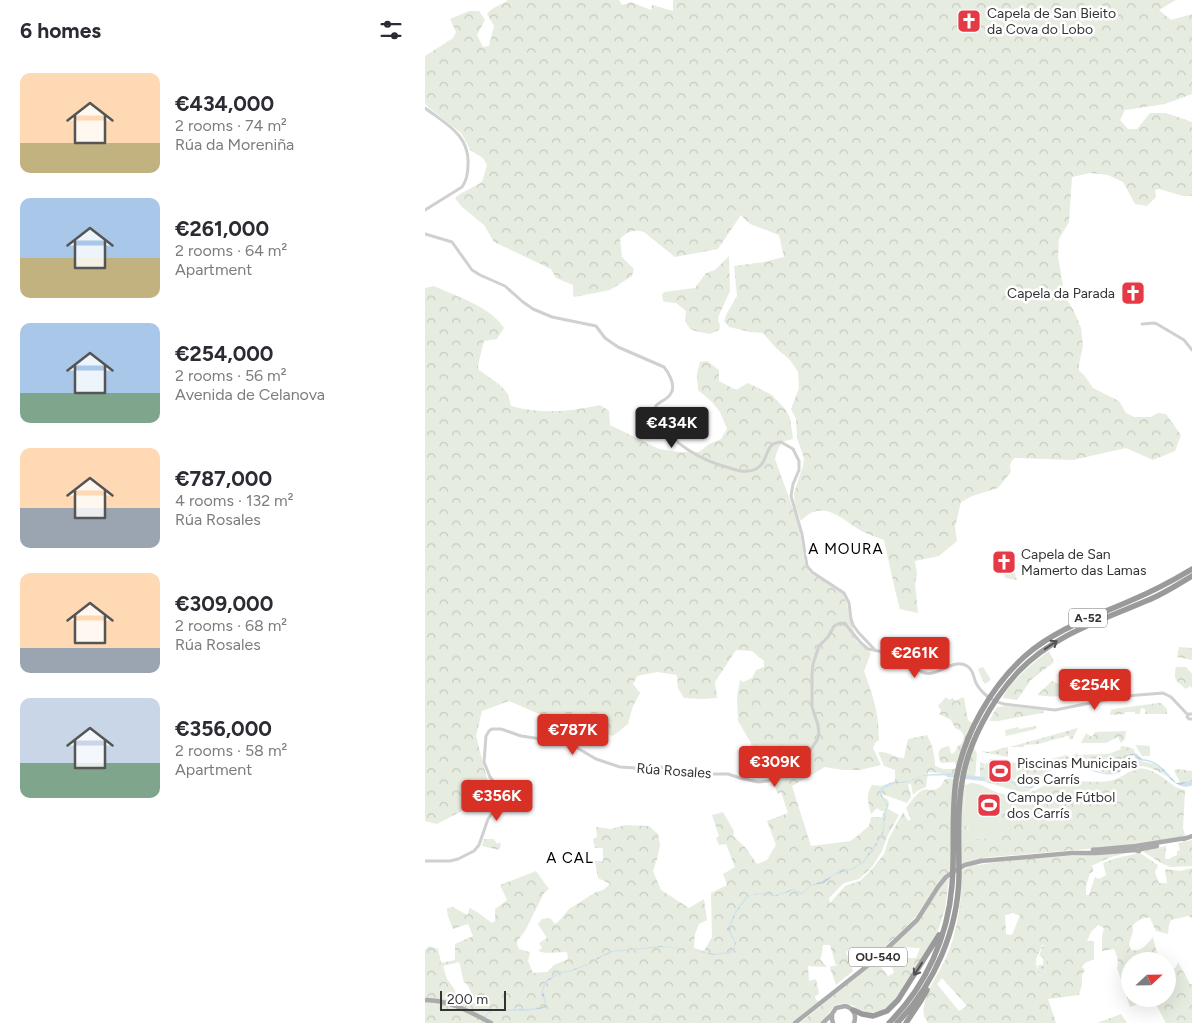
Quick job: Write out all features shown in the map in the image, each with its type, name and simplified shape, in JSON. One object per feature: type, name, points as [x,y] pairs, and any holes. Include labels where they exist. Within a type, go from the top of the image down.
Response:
[{"type":"highway","name":"A-52","points":[[889,1023],[906,1004],[921,982],[938,948],[947,920],[952,886],[959,802],[964,770],[977,733],[1010,672],[1040,644],[1057,633],[1084,619],[1151,592],[1192,569]]},
{"type":"highway","name":"A-52","points":[[1001,688],[1033,658],[1069,634],[1147,601],[1192,576]]},
{"type":"highway","name":"A-52","points":[[897,1023],[914,1003],[930,979],[943,951],[951,927],[958,894],[959,877],[956,838]]},
{"type":"highway","points":[[906,1023],[920,1002],[942,959],[955,922],[958,894]]},
{"type":"highway","points":[[853,1010],[873,1016],[887,1011],[893,1006],[938,938],[947,920]]},
{"type":"main road","name":"OU-540","points":[[1072,853],[1151,847],[1180,841],[1192,836]]},
{"type":"main road","name":"OU-540","points":[[795,1023],[876,959],[917,920],[946,878],[965,865],[987,860],[1123,847],[1137,848],[1186,838]]},
{"type":"main road","points":[[425,1000],[442,1001],[451,1004],[468,1010],[491,1023]]},
{"type":"main road","points":[[823,1023],[837,1008],[845,1006],[853,1010],[855,1016],[854,1023]]},
{"type":"main road","points":[[832,1014],[833,1023]]},
{"type":"street","points":[[425,108],[458,132],[467,146],[469,155],[466,183],[425,210]]},
{"type":"street","points":[[425,234],[452,242],[472,270],[505,286],[533,310],[551,317],[596,326],[605,338],[618,348],[664,367],[672,382],[672,391],[670,395],[657,405],[654,412],[655,418],[672,437],[691,451],[714,464],[748,471],[755,470],[762,464],[773,444],[781,442],[793,449],[797,454],[799,467],[791,496],[802,534],[807,566],[812,572],[841,590],[849,603],[853,625],[866,642],[876,651],[904,656],[917,669],[927,674],[939,672],[951,665],[966,666],[972,670],[975,682],[984,694],[996,702],[1004,704],[1055,710],[1120,697],[1163,693],[1171,697],[1190,715],[1189,719],[1192,719]]},
{"type":"street","points":[[1142,324],[1157,324],[1185,341],[1192,350]]},
{"type":"street","name":"Rúa Rosales","points":[[425,861],[450,861],[458,859],[479,845],[488,818],[498,805],[500,796],[498,788],[490,777],[484,762],[486,736],[492,729],[501,729],[522,736],[569,743],[596,759],[620,767],[659,767],[706,774],[728,774],[763,782],[785,773],[808,754],[817,740],[819,730],[812,707],[813,664],[819,646],[828,637],[834,626],[840,623],[846,625],[861,643],[876,651]]},
{"type":"green space","points":[[508,0],[619,0],[622,5],[631,2],[651,10],[652,5],[673,11],[673,0],[1176,0],[1159,10],[1171,20],[1192,14],[1192,94],[1165,104],[1125,110],[1120,120],[1128,129],[1137,129],[1150,113],[1166,113],[1192,122],[1192,196],[1183,196],[1159,189],[1155,190],[1156,197],[1147,206],[1135,204],[1123,182],[1108,175],[1090,173],[1072,177],[1069,222],[1059,239],[1058,257],[1065,297],[1074,311],[1081,328],[1083,346],[1079,371],[1093,388],[1119,401],[1126,413],[1134,417],[1151,417],[1158,413],[1166,414],[1181,435],[1175,451],[1153,460],[1126,448],[1073,460],[1015,458],[1010,464],[1011,472],[998,488],[972,496],[961,502],[955,527],[957,541],[939,556],[915,561],[918,613],[900,609],[884,540],[861,531],[830,512],[816,511],[801,521],[795,505],[794,493],[804,458],[797,438],[796,419],[791,409],[799,388],[798,372],[790,360],[763,333],[729,327],[724,321],[737,296],[734,266],[784,257],[779,235],[750,224],[741,215],[718,249],[675,257],[644,232],[631,231],[620,239],[622,257],[634,269],[632,276],[610,290],[574,297],[573,285],[556,278],[551,269],[494,242],[484,225],[461,206],[455,198],[482,182],[487,165],[483,158],[470,150],[461,133],[425,103],[425,56],[453,38],[456,32],[450,19],[469,11],[479,11],[485,20],[477,35],[483,47],[489,46],[494,26],[487,14]]},
{"type":"green space","points":[[729,256],[730,291],[719,315],[719,330],[710,334],[690,329],[685,321],[686,311],[676,303],[663,301],[662,295],[664,292],[695,288],[706,273],[715,270]]},
{"type":"green space","points":[[434,286],[482,308],[498,320],[504,328],[497,339],[484,341],[478,365],[479,370],[500,385],[508,394],[511,406],[522,409],[555,411],[600,405],[609,411],[610,425],[659,449],[678,452],[699,452],[709,444],[721,439],[727,429],[720,412],[698,390],[697,374],[700,362],[707,361],[719,370],[719,381],[736,390],[748,383],[772,395],[786,410],[790,418],[793,439],[781,444],[775,459],[799,525],[805,565],[809,572],[843,594],[857,642],[871,653],[864,671],[873,696],[879,730],[879,740],[873,748],[881,765],[860,770],[825,767],[792,786],[811,846],[851,841],[869,826],[871,817],[882,817],[884,811],[877,808],[871,814],[868,792],[872,785],[881,786],[895,781],[895,770],[884,766],[879,752],[904,758],[908,739],[927,735],[933,750],[935,766],[943,769],[955,769],[955,762],[941,763],[939,756],[940,750],[949,746],[952,754],[961,744],[964,736],[961,731],[955,728],[951,720],[939,714],[941,710],[938,706],[946,697],[949,700],[953,698],[955,701],[964,698],[968,720],[973,724],[972,737],[977,754],[975,779],[928,772],[926,787],[913,795],[911,784],[908,784],[911,797],[907,803],[882,794],[888,800],[888,809],[899,815],[882,851],[872,867],[859,879],[844,883],[829,898],[830,903],[845,886],[860,881],[873,868],[884,854],[889,838],[903,812],[908,821],[911,819],[906,808],[920,791],[934,790],[941,786],[945,779],[950,778],[966,785],[964,818],[969,838],[985,838],[1000,834],[1009,828],[999,822],[1004,811],[1017,811],[1037,806],[1031,792],[1050,783],[1063,780],[1091,782],[1113,780],[1132,770],[1145,769],[1157,773],[1175,787],[1185,790],[1183,828],[1185,835],[1134,845],[991,857],[954,869],[942,879],[915,917],[873,957],[871,955],[867,956],[860,965],[851,949],[846,952],[853,971],[836,985],[830,968],[831,966],[836,966],[830,945],[823,945],[820,959],[826,967],[808,966],[809,981],[816,979],[819,994],[815,996],[816,1000],[819,1001],[792,1023],[425,1023],[425,950],[429,946],[438,949],[441,963],[455,960],[455,944],[473,936],[468,924],[453,929],[447,908],[453,907],[467,915],[470,908],[492,923],[495,921],[495,909],[507,900],[500,885],[536,871],[549,889],[544,893],[517,944],[519,949],[530,952],[528,961],[533,973],[547,972],[554,965],[568,959],[567,952],[545,953],[538,951],[542,948],[539,943],[547,938],[538,924],[542,919],[550,918],[555,924],[569,909],[610,884],[598,878],[595,861],[603,861],[603,848],[595,848],[593,839],[597,837],[596,827],[611,829],[625,825],[649,826],[658,834],[660,845],[653,871],[661,890],[689,908],[704,899],[707,920],[699,924],[695,934],[694,948],[704,951],[712,937],[711,893],[727,885],[723,874],[735,867],[726,844],[719,845],[716,838],[719,836],[712,815],[723,812],[734,831],[733,836],[745,847],[757,864],[767,860],[776,845],[767,821],[788,813],[781,792],[778,794],[771,778],[754,778],[751,743],[738,721],[737,697],[740,680],[743,682],[752,678],[756,670],[764,667],[764,661],[752,651],[736,650],[715,682],[717,698],[684,698],[678,688],[677,675],[657,672],[637,676],[633,684],[640,693],[633,706],[628,724],[613,736],[553,720],[509,701],[482,711],[476,736],[488,782],[481,801],[437,824],[425,821],[425,288]],"holes":[[[459,962],[464,983],[466,983],[477,1002],[468,1004],[453,999],[456,998],[455,990],[447,979],[443,966]]]},
{"type":"green space","points":[[1011,566],[1017,580],[1005,578],[1004,574]]},
{"type":"green space","points":[[1179,647],[1192,648],[1192,660],[1177,657]]},
{"type":"green space","points":[[1049,651],[1054,662],[1031,680],[1017,700],[1003,698],[1010,686],[1030,666]]},
{"type":"green space","points":[[983,667],[991,680],[985,684],[978,669]]},
{"type":"green space","points":[[1176,667],[1186,667],[1192,674],[1192,688],[1190,686],[1186,689],[1176,680]]},
{"type":"green space","points":[[1078,669],[1080,676],[1083,675],[1085,684],[1074,688],[1064,673]]},
{"type":"green space","points":[[1052,681],[1059,684],[1065,683],[1074,694],[1065,696],[1037,695]]},
{"type":"green space","points":[[1161,703],[1167,709],[1167,714],[1145,714],[1145,709],[1141,708],[1140,714],[1125,712],[1125,714],[1110,715],[1111,710],[1114,709]]},
{"type":"green space","points":[[1005,706],[1043,710],[1044,712],[989,721],[997,707]]},
{"type":"green space","points":[[1036,726],[1036,729],[1006,736],[1005,730]]},
{"type":"green space","points":[[1078,728],[1070,740],[1069,736],[1067,736],[1023,747],[1010,747]]},
{"type":"green space","points":[[1126,731],[1125,739],[1121,743],[1118,737],[1106,743],[1081,743],[1086,733],[1092,737],[1095,732]]},
{"type":"green space","points":[[1135,745],[1150,746],[1150,756],[1142,756]]},
{"type":"green space","points":[[1007,747],[1008,757],[982,752],[989,752]]},
{"type":"green space","points":[[1120,747],[1134,749],[1135,753],[1124,756],[1120,768],[1115,773],[1110,774],[1069,764],[1077,753],[1078,755],[1109,754],[1121,749]]},
{"type":"green space","points":[[1067,755],[1069,757],[1065,764],[1050,770],[1029,787],[1017,785],[1007,778],[995,776],[980,778],[980,762],[985,764],[983,772],[1006,774],[1016,782],[1016,765],[1031,764]]},
{"type":"green space","points":[[1134,755],[1140,761],[1153,764],[1168,777],[1149,767],[1136,766]]},
{"type":"green space","name":"Piscinas Municipais dos Carrís","points":[[990,759],[1016,763],[1017,781],[1006,774],[983,772],[986,763],[988,764]]},
{"type":"green space","points":[[1176,769],[1192,771],[1192,786],[1182,786],[1174,771]]},
{"type":"green space","points":[[992,778],[1006,780],[1030,791],[1016,791],[979,780]]},
{"type":"green space","points":[[970,783],[1009,795],[1031,792],[1037,807],[1031,811],[1024,809],[1004,811],[999,822],[1009,828],[1004,832],[985,838],[969,839],[969,830],[963,823],[966,785]]},
{"type":"green space","points":[[484,839],[494,839],[497,844],[499,842],[501,845],[499,850],[482,846]]},
{"type":"green space","points":[[1192,840],[1192,866],[1170,867],[1142,851],[1166,846],[1165,859],[1170,859],[1177,855],[1177,851],[1180,850],[1178,843]]},
{"type":"green space","points":[[1135,851],[1111,857],[1091,866],[1093,867],[1093,872],[1090,873],[1086,886],[1086,895],[1089,895],[1095,877],[1099,879],[1106,875],[1103,863],[1135,854],[1137,851],[1158,865],[1155,872],[1159,883],[1167,883],[1165,869],[1180,871],[1192,868],[1192,918],[1188,916],[1171,920],[1168,934],[1156,931],[1150,918],[1142,919],[1132,926],[1133,931],[1129,944],[1131,950],[1141,949],[1153,937],[1157,952],[1121,952],[1121,980],[1114,949],[1102,951],[1104,928],[1098,925],[1091,932],[1087,941],[1094,941],[1094,959],[1085,963],[1082,967],[1085,970],[1082,975],[1079,995],[1048,999],[1056,1023],[928,1023],[923,1012],[925,1001],[947,956],[957,925],[962,870],[971,866],[1013,860]],"holes":[[[1014,913],[1020,915],[1012,935],[1006,934],[1005,915]],[[1042,945],[1045,946],[1042,956],[1047,959],[1044,974],[1039,976],[1035,960]],[[942,978],[967,1006],[959,1011],[937,984]]]},
{"type":"green space","points":[[949,878],[945,909],[937,934],[891,1005],[882,1011],[871,1013],[858,1010],[852,1005],[845,1003],[835,1005],[821,1023],[800,1023],[876,961],[919,920],[940,888]],"holes":[[[899,947],[920,948],[916,958],[900,958],[892,966],[894,973],[888,976],[881,967],[887,961],[886,959]]]},
{"type":"green space","points":[[1041,945],[1042,947],[1036,961],[1038,969],[1038,965],[1043,965],[1043,958],[1039,955],[1043,946],[1045,946],[1047,959],[1044,974],[1039,976],[1035,960],[1037,953]]},
{"type":"green space","points":[[1178,962],[1190,984],[1192,984],[1192,1023],[1166,1023],[1158,1008],[1176,1008],[1176,967]]},
{"type":"green space","points":[[1121,1014],[1127,1023],[1097,1023]]},
{"type":"water","points":[[1134,753],[1142,759],[1157,764],[1176,783],[1192,781],[1192,785],[1180,786],[1175,783],[1157,766],[1141,760],[1134,755],[1126,757],[1120,772],[1113,774],[1099,773],[1070,765],[1054,768],[1056,767],[1061,765],[1074,764],[1111,773],[1116,772],[1124,756]]},
{"type":"water","points":[[1048,773],[1031,789],[1016,786],[1006,780],[979,779],[995,776],[1007,778],[1016,784],[1029,787]]},
{"type":"water","points":[[953,774],[922,776],[909,782],[896,783],[910,781],[918,777],[925,775]]},
{"type":"water","points":[[896,783],[884,788],[881,794],[888,805],[883,833],[864,862],[853,869],[834,875],[824,883],[811,886],[802,894],[793,890],[776,896],[752,895],[758,893],[776,895],[793,889],[802,893],[811,885],[838,872],[853,868],[863,861],[882,833],[887,805],[880,795],[882,787]]},
{"type":"water","points":[[752,895],[747,898],[736,913],[731,925],[730,930],[736,943],[734,949],[731,953],[714,955],[693,950],[662,947],[613,952],[586,966],[569,972],[560,973],[548,981],[543,991],[546,1007],[526,1011],[493,1011],[481,1023],[487,1013],[492,1010],[544,1007],[545,1003],[541,993],[547,980],[559,972],[569,971],[590,963],[611,951],[661,946],[694,950],[714,954],[729,952],[733,949],[735,943],[728,930],[735,912],[746,897]]},
{"type":"waterway","points":[[948,775],[983,779]]},
{"type":"place","name":"Capela de San Bieito da Cova do Lobo","points":[[969,21]]},
{"type":"place","name":"Capela da Parada","points":[[1133,293]]},
{"type":"place","name":"Capela de San Mamerto das Lamas","points":[[1004,562]]},
{"type":"place","name":"Piscinas Municipais dos Carrís","points":[[1000,771]]},
{"type":"place","name":"Campo de Fútbol dos Carrís","points":[[989,805]]},
{"type":"district","name":"A MOURA","points":[[846,549]]},
{"type":"district","name":"A CAL","points":[[570,858]]}]
